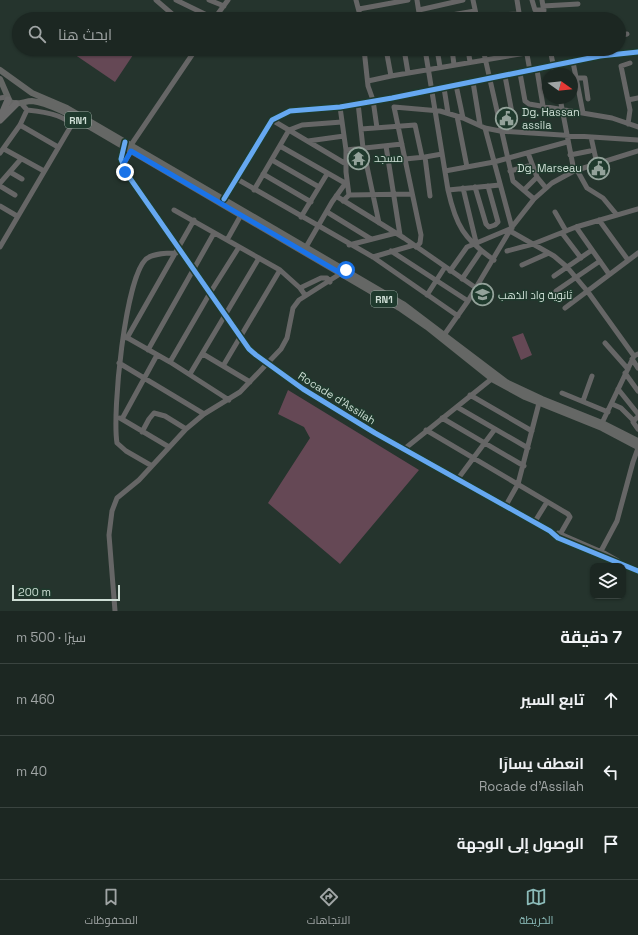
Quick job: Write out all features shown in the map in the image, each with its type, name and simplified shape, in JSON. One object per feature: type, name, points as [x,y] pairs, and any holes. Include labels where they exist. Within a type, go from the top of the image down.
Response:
[{"type":"highway","points":[[0,119],[3,97]]},
{"type":"highway","points":[[0,119],[20,103]]},
{"type":"main road","name":"RN1","points":[[0,70],[25,89],[58,103],[241,215],[344,272]]},
{"type":"main road","points":[[0,79],[3,97]]},
{"type":"main road","points":[[3,97],[8,87],[17,83]]},
{"type":"main road","points":[[20,103],[27,95],[25,89]]},
{"type":"main road","name":"RN1","points":[[3,97],[20,103],[33,101],[53,106],[129,146],[306,247],[443,336],[493,377],[539,403],[602,428],[638,448]]},
{"type":"main road","name":"RN1","points":[[493,377],[542,399],[602,423],[638,441]]},
{"type":"street","points":[[156,0],[170,12]]},
{"type":"street","points":[[176,0],[200,12]]},
{"type":"street","points":[[209,0],[224,6]]},
{"type":"street","points":[[219,12],[228,0]]},
{"type":"street","points":[[356,0],[360,12]]},
{"type":"street","points":[[359,9],[408,0]]},
{"type":"street","points":[[417,0],[419,10],[462,0]]},
{"type":"street","points":[[473,0],[475,12]]},
{"type":"street","points":[[517,0],[518,12]]},
{"type":"street","points":[[532,0],[535,10],[543,5],[567,2],[578,4]]},
{"type":"street","points":[[626,53],[638,52]]},
{"type":"street","points":[[123,165],[129,146],[191,56]]},
{"type":"street","points":[[365,56],[368,81],[374,100],[377,128]]},
{"type":"street","points":[[387,56],[391,76]]},
{"type":"street","points":[[405,56],[408,73]]},
{"type":"street","points":[[426,56],[448,190],[456,218],[481,251],[494,260]]},
{"type":"street","points":[[438,56],[440,67]]},
{"type":"street","points":[[453,56],[454,65]]},
{"type":"street","points":[[469,56],[470,62]]},
{"type":"street","points":[[484,56],[500,131],[513,180],[534,199]]},
{"type":"street","points":[[368,81],[485,59],[511,56]]},
{"type":"street","points":[[527,56],[530,71]]},
{"type":"street","points":[[552,56],[554,66]]},
{"type":"street","points":[[224,199],[272,120],[290,111],[340,106],[431,89],[444,88],[600,56]]},
{"type":"street","points":[[573,62],[574,68]]},
{"type":"street","points":[[628,124],[630,110],[621,66],[630,63]]},
{"type":"street","points":[[537,70],[543,106]]},
{"type":"street","points":[[520,73],[526,103],[562,108],[612,118],[638,127]]},
{"type":"street","points":[[505,76],[512,113]]},
{"type":"street","points":[[578,78],[585,78],[590,98],[580,100]]},
{"type":"street","points":[[473,82],[483,126],[511,229],[549,253],[567,267],[588,292],[635,356],[638,368]]},
{"type":"street","points":[[456,85],[467,167]]},
{"type":"street","points":[[444,88],[448,114]]},
{"type":"street","points":[[578,89],[582,113]]},
{"type":"street","points":[[628,100],[638,98]]},
{"type":"street","points":[[0,247],[70,128],[70,122],[46,112],[27,110],[20,103]]},
{"type":"street","points":[[358,103],[363,148],[379,223]]},
{"type":"street","points":[[561,104],[565,134],[570,155],[576,170],[587,188],[608,202],[617,215]]},
{"type":"street","points":[[340,106],[346,150],[346,182],[349,195]]},
{"type":"street","points":[[373,257],[391,251],[415,246],[420,243],[421,236],[394,107],[448,114],[500,131],[565,134],[638,140]]},
{"type":"street","points":[[27,110],[20,126],[2,151],[44,171]]},
{"type":"street","points":[[272,120],[346,164]]},
{"type":"street","points":[[254,190],[289,130],[302,125],[342,122]]},
{"type":"street","points":[[361,129],[398,125],[415,125],[424,157],[430,196]]},
{"type":"street","points":[[20,126],[58,147]]},
{"type":"street","points":[[308,141],[344,136]]},
{"type":"street","points":[[591,136],[597,164]]},
{"type":"street","points":[[445,171],[494,162],[567,142]]},
{"type":"street","points":[[346,150],[402,144]]},
{"type":"street","name":"Rocade d'Assilah","points":[[129,146],[121,159],[125,172],[177,251],[194,271],[249,349],[335,409],[403,450],[534,523],[559,536],[620,563]]},
{"type":"street","points":[[280,146],[327,174],[346,182]]},
{"type":"street","points":[[386,146],[398,234]]},
{"type":"street","points":[[570,155],[590,151]]},
{"type":"street","points":[[443,336],[468,301],[494,260],[511,229],[534,199],[546,188],[576,170],[638,151]]},
{"type":"street","points":[[528,153],[537,177],[546,188]]},
{"type":"street","points":[[405,159],[442,154]]},
{"type":"street","points":[[15,194],[0,184],[21,159]]},
{"type":"street","points":[[272,160],[319,187]]},
{"type":"street","points":[[510,171],[532,165]]},
{"type":"street","points":[[10,172],[22,179]]},
{"type":"street","points":[[263,174],[311,202]]},
{"type":"street","points":[[302,217],[327,174]]},
{"type":"street","points":[[524,190],[537,177]]},
{"type":"street","points":[[237,179],[349,245],[373,257],[458,316]]},
{"type":"street","points":[[306,247],[346,182]]},
{"type":"street","points":[[448,190],[500,185]]},
{"type":"street","points":[[475,187],[486,226],[489,227],[498,222],[488,186]]},
{"type":"street","points":[[463,188],[474,243]]},
{"type":"street","points":[[343,201],[349,195],[412,194]]},
{"type":"street","points":[[336,196],[398,234],[476,288]]},
{"type":"street","points":[[0,206],[17,216]]},
{"type":"street","points":[[507,251],[533,244],[576,227],[638,209]]},
{"type":"street","points":[[174,210],[280,270],[300,288],[305,295]]},
{"type":"street","points":[[327,212],[371,239]]},
{"type":"street","points":[[555,212],[564,232],[581,258]]},
{"type":"street","points":[[226,240],[241,215]]},
{"type":"street","points":[[125,337],[194,220]]},
{"type":"street","points":[[600,220],[628,260]]},
{"type":"street","points":[[576,227],[609,274]]},
{"type":"street","points":[[427,295],[464,250],[474,243],[511,229]]},
{"type":"street","points":[[148,350],[194,271],[214,233]]},
{"type":"street","points":[[349,245],[398,234]]},
{"type":"street","points":[[170,362],[210,293],[239,247]]},
{"type":"street","points":[[554,276],[592,250]]},
{"type":"street","points":[[152,466],[119,446],[116,439],[119,363],[133,292],[145,262],[156,255],[177,251]]},
{"type":"street","points":[[391,251],[468,301]]},
{"type":"street","points":[[462,279],[481,251]]},
{"type":"street","points":[[522,265],[549,253]]},
{"type":"street","points":[[565,308],[638,254]]},
{"type":"street","points":[[190,374],[259,258]]},
{"type":"street","points":[[556,291],[600,261]]},
{"type":"street","points":[[223,366],[240,335],[280,270]]},
{"type":"street","points":[[115,611],[109,535],[114,504],[122,493],[139,480],[186,429],[204,414],[229,400],[250,382],[284,344],[293,308],[305,295],[330,282],[344,272]]},
{"type":"street","points":[[300,288],[321,278],[327,278],[330,282]]},
{"type":"street","points":[[125,337],[190,374],[229,400]]},
{"type":"street","points":[[605,343],[627,371],[638,391]]},
{"type":"street","points":[[203,354],[250,382]]},
{"type":"street","points":[[122,419],[157,355]]},
{"type":"street","points":[[602,423],[635,356]]},
{"type":"street","points":[[119,363],[204,414]]},
{"type":"street","points":[[583,401],[592,376]]},
{"type":"street","points":[[403,450],[493,377]]},
{"type":"street","points":[[618,389],[638,415],[633,420]]},
{"type":"street","points":[[562,393],[608,412]]},
{"type":"street","points":[[470,395],[532,431]]},
{"type":"street","points":[[505,507],[518,484],[524,466],[539,403]]},
{"type":"street","points":[[612,404],[621,408],[633,420],[638,429]]},
{"type":"street","points":[[457,407],[528,448]]},
{"type":"street","points":[[142,432],[154,413],[165,416],[186,429]]},
{"type":"street","points":[[117,416],[169,447]]},
{"type":"street","points":[[442,418],[524,466]]},
{"type":"street","points":[[457,480],[474,459],[494,429]]},
{"type":"street","points":[[426,430],[570,515],[559,536]]},
{"type":"street","points":[[603,552],[617,522],[632,462],[638,448]]},
{"type":"street","points":[[603,552],[618,529],[638,456]]},
{"type":"street","points":[[534,523],[547,502]]},
{"type":"street","name":"Rocade d'Assilah","points":[[559,536],[603,552],[620,563]]},
{"type":"street","name":"Rocade d'Assilah","points":[[626,566],[638,572]]},
{"type":"shaded area","points":[[77,56],[132,56],[115,82]]},
{"type":"shaded area","points":[[523,333],[532,355],[521,360],[512,337]]},
{"type":"shaded area","points":[[288,390],[419,470],[340,564],[268,503],[310,438],[304,427],[278,414]]},
{"type":"cycle path","points":[[626,53],[638,52]]},
{"type":"cycle path","points":[[224,199],[272,120],[290,111],[340,107],[392,98],[600,56]]},
{"type":"cycle path","points":[[125,142],[121,159],[127,174],[249,349],[256,355],[303,389],[375,433],[550,531],[558,538],[638,571]]},
{"type":"place","name":"Dg. Hassan assila","points":[[506,118]]},
{"type":"place","name":"مسجد","points":[[359,158]]},
{"type":"place","name":"Dg. Marseau","points":[[598,168]]},
{"type":"place","name":"ثانوية واد الذهب","points":[[482,295]]},
{"type":"route","points":[[125,172],[123,165],[124,161],[131,151],[342,274],[346,270]]}]
